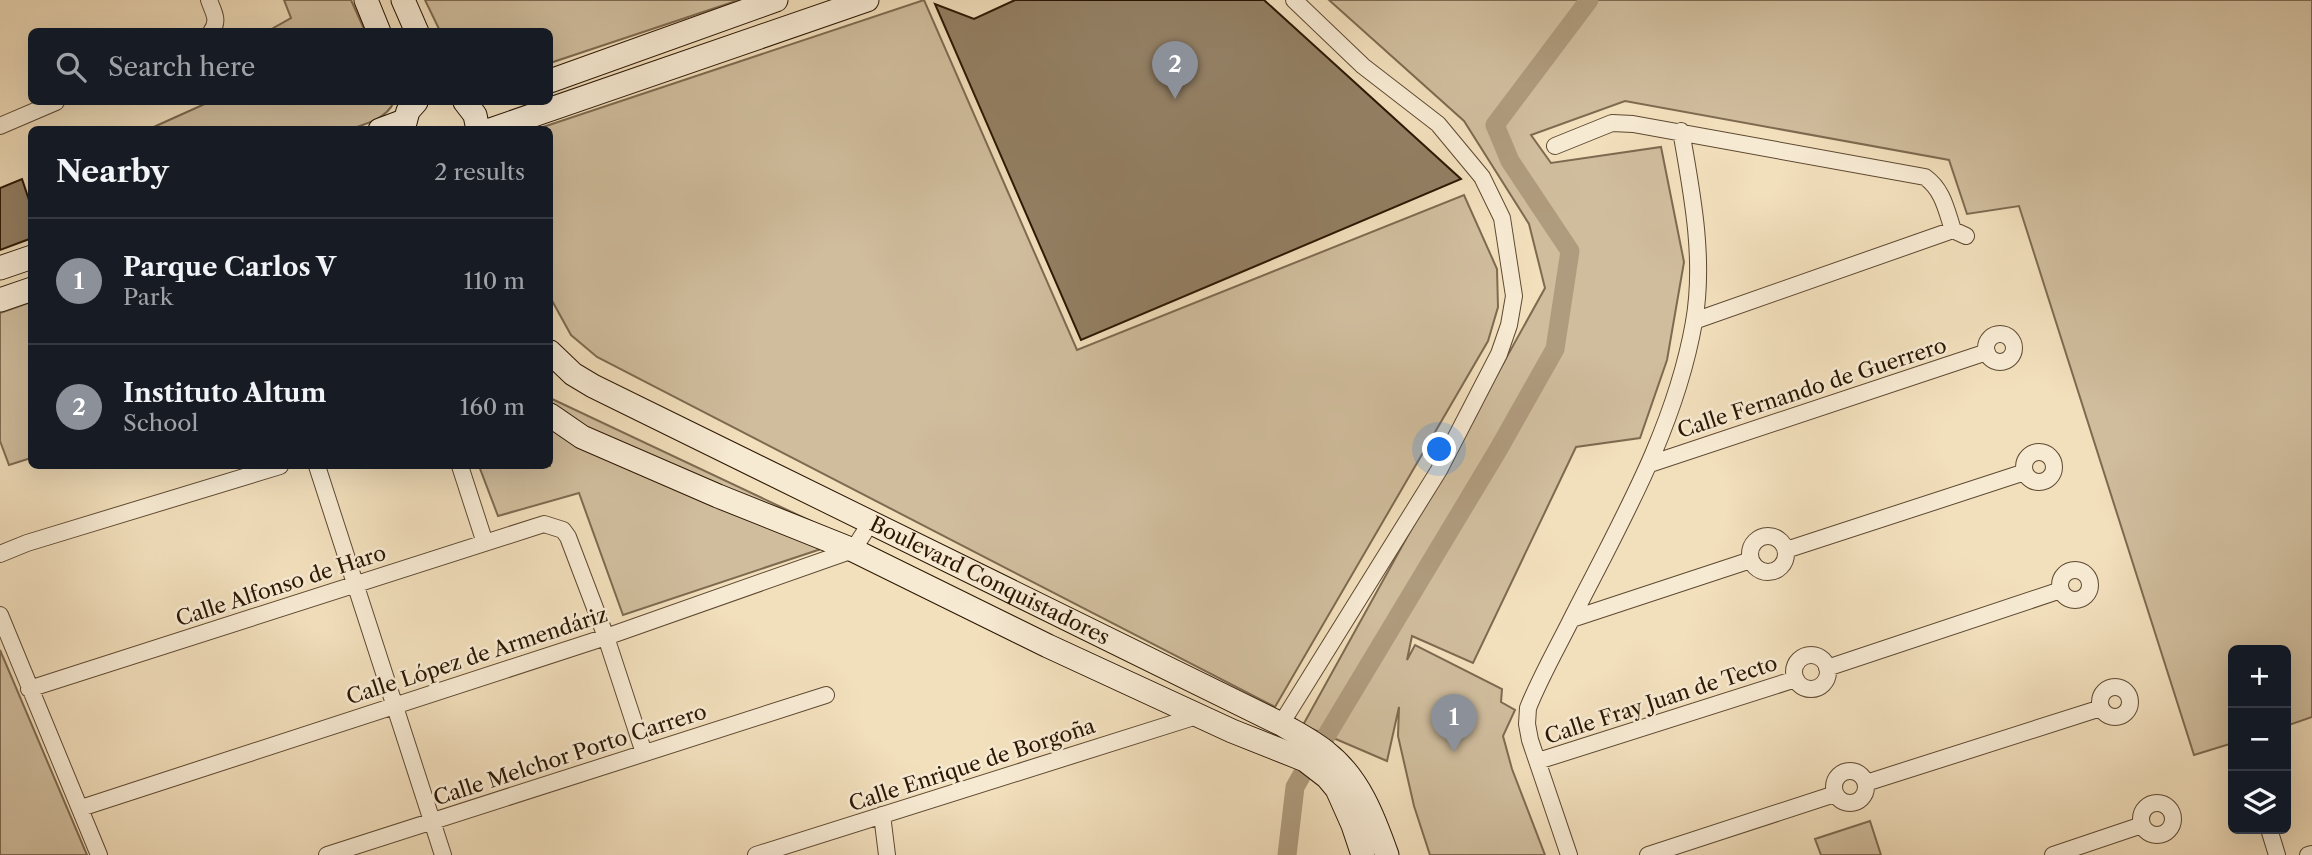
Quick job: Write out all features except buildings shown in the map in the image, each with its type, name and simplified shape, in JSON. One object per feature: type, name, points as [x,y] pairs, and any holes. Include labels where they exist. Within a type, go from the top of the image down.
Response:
[{"type":"street","points":[[209,0],[216,18],[214,28]]},
{"type":"street","points":[[366,0],[377,28]]},
{"type":"street","points":[[403,0],[415,28]]},
{"type":"street","points":[[553,80],[776,0]]},
{"type":"street","points":[[502,126],[867,0]]},
{"type":"street","points":[[1281,724],[1439,470],[1499,354],[1509,325],[1514,296],[1502,218],[1482,177],[1438,124],[1363,66],[1294,0]]},
{"type":"street","points":[[0,126],[49,105]]},
{"type":"street","points":[[467,105],[475,115],[477,126]]},
{"type":"street","points":[[386,126],[407,113]]},
{"type":"street","points":[[1555,146],[1612,123],[1633,124],[1925,177],[1935,184],[1942,195],[1959,233],[1694,321]]},
{"type":"street","points":[[1569,855],[1527,724],[1528,708],[1650,464],[1675,397],[1694,321],[1697,251],[1693,200],[1681,131]]},
{"type":"street","points":[[0,268],[28,258]]},
{"type":"street","points":[[0,300],[28,290]]},
{"type":"street","name":"Calle Fernando de Guerrero","points":[[1650,464],[1987,352]]},
{"type":"street","name":"Boulevard Conquistadores","points":[[553,357],[593,386],[1281,724],[1327,753],[1349,774],[1372,814],[1387,855]]},
{"type":"street","name":"Boulevard Conquistadores","points":[[553,417],[582,437],[718,496],[853,550],[1048,646],[1232,731],[1305,760],[1326,776],[1337,789],[1363,855]]},
{"type":"street","points":[[0,554],[27,543],[270,469]]},
{"type":"street","points":[[318,469],[443,855]]},
{"type":"street","points":[[461,469],[485,543]]},
{"type":"street","points":[[1786,550],[2025,472]]},
{"type":"street","points":[[853,550],[871,522]]},
{"type":"street","name":"Calle Alfonso de Haro","points":[[29,689],[544,524],[563,530],[568,537],[606,637]]},
{"type":"street","points":[[1763,537],[1777,539],[1786,550],[1785,562],[1776,570],[1764,572],[1751,560],[1752,546],[1763,537]]},
{"type":"street","name":"Calle López de Armendáriz","points":[[81,808],[606,637],[853,550]]},
{"type":"street","points":[[1572,619],[1751,560]]},
{"type":"street","points":[[1827,668],[2061,590]]},
{"type":"street","points":[[0,615],[99,855]]},
{"type":"street","points":[[606,637],[644,753]]},
{"type":"street","points":[[1805,656],[1816,656],[1827,668],[1825,680],[1815,688],[1804,687],[1796,679],[1795,667],[1805,656]]},
{"type":"street","name":"Calle Fray Juan de Tecto","points":[[1538,761],[1796,679]]},
{"type":"street","name":"Calle Melchor Porto Carrero","points":[[327,855],[826,695]]},
{"type":"street","points":[[1866,783],[2101,708]]},
{"type":"street","name":"Calle Enrique de Borgoña","points":[[763,854],[1200,715]]},
{"type":"street","points":[[1855,771],[1866,783],[1864,795],[1854,802],[1843,802],[1835,793],[1835,782],[1844,772],[1855,771]]},
{"type":"street","points":[[1648,855],[1835,793]]},
{"type":"street","points":[[882,815],[887,855]]},
{"type":"street","points":[[2053,855],[2142,825]]},
{"type":"street","points":[[2271,834],[2277,855]]},
{"type":"shaded area","points":[[284,0],[351,0],[364,28],[273,28],[291,18]]},
{"type":"shaded area","points":[[425,0],[739,0],[553,62],[553,28],[439,28]]},
{"type":"shaded area","points":[[924,0],[1077,350],[1464,195],[1497,269],[1498,307],[1488,341],[1275,707],[597,357],[571,335],[553,302],[553,126],[546,126]]},
{"type":"shaded area","points":[[1329,0],[2312,0],[2312,717],[2291,724],[2291,645],[2228,645],[2228,745],[2194,755],[2019,206],[1967,214],[1949,160],[1625,101],[1531,135],[1551,163],[1661,147],[1684,262],[1667,360],[1640,438],[1576,447],[1473,663],[1412,636],[1407,660],[1415,645],[1502,689],[1501,702],[1515,710],[1503,736],[1512,769],[1545,855],[1430,855],[1414,806],[1398,736],[1399,707],[1387,761],[1303,725],[1545,288],[1529,224],[1464,121]]},
{"type":"shaded area","points":[[202,105],[392,105],[381,117],[360,126],[156,126]]},
{"type":"shaded area","points":[[28,303],[28,459],[9,465],[0,441],[0,313]]},
{"type":"shaded area","points":[[553,399],[815,523],[821,549],[623,615],[579,493],[498,516],[480,469],[553,469]]},
{"type":"shaded area","points":[[0,650],[87,855],[0,855]]},
{"type":"shaded area","points":[[1870,821],[1881,855],[1821,855],[1815,839]]},
{"type":"waterway","points":[[1325,738],[1498,450],[1555,349],[1570,251],[1510,161],[1495,125],[1589,0]]},
{"type":"waterway","points":[[1287,855],[1295,787],[1303,773]]},
{"type":"place","name":"Instituto Altum","points":[[1175,99]]},
{"type":"place","name":"Parque Carlos V","points":[[1454,752]]}]
